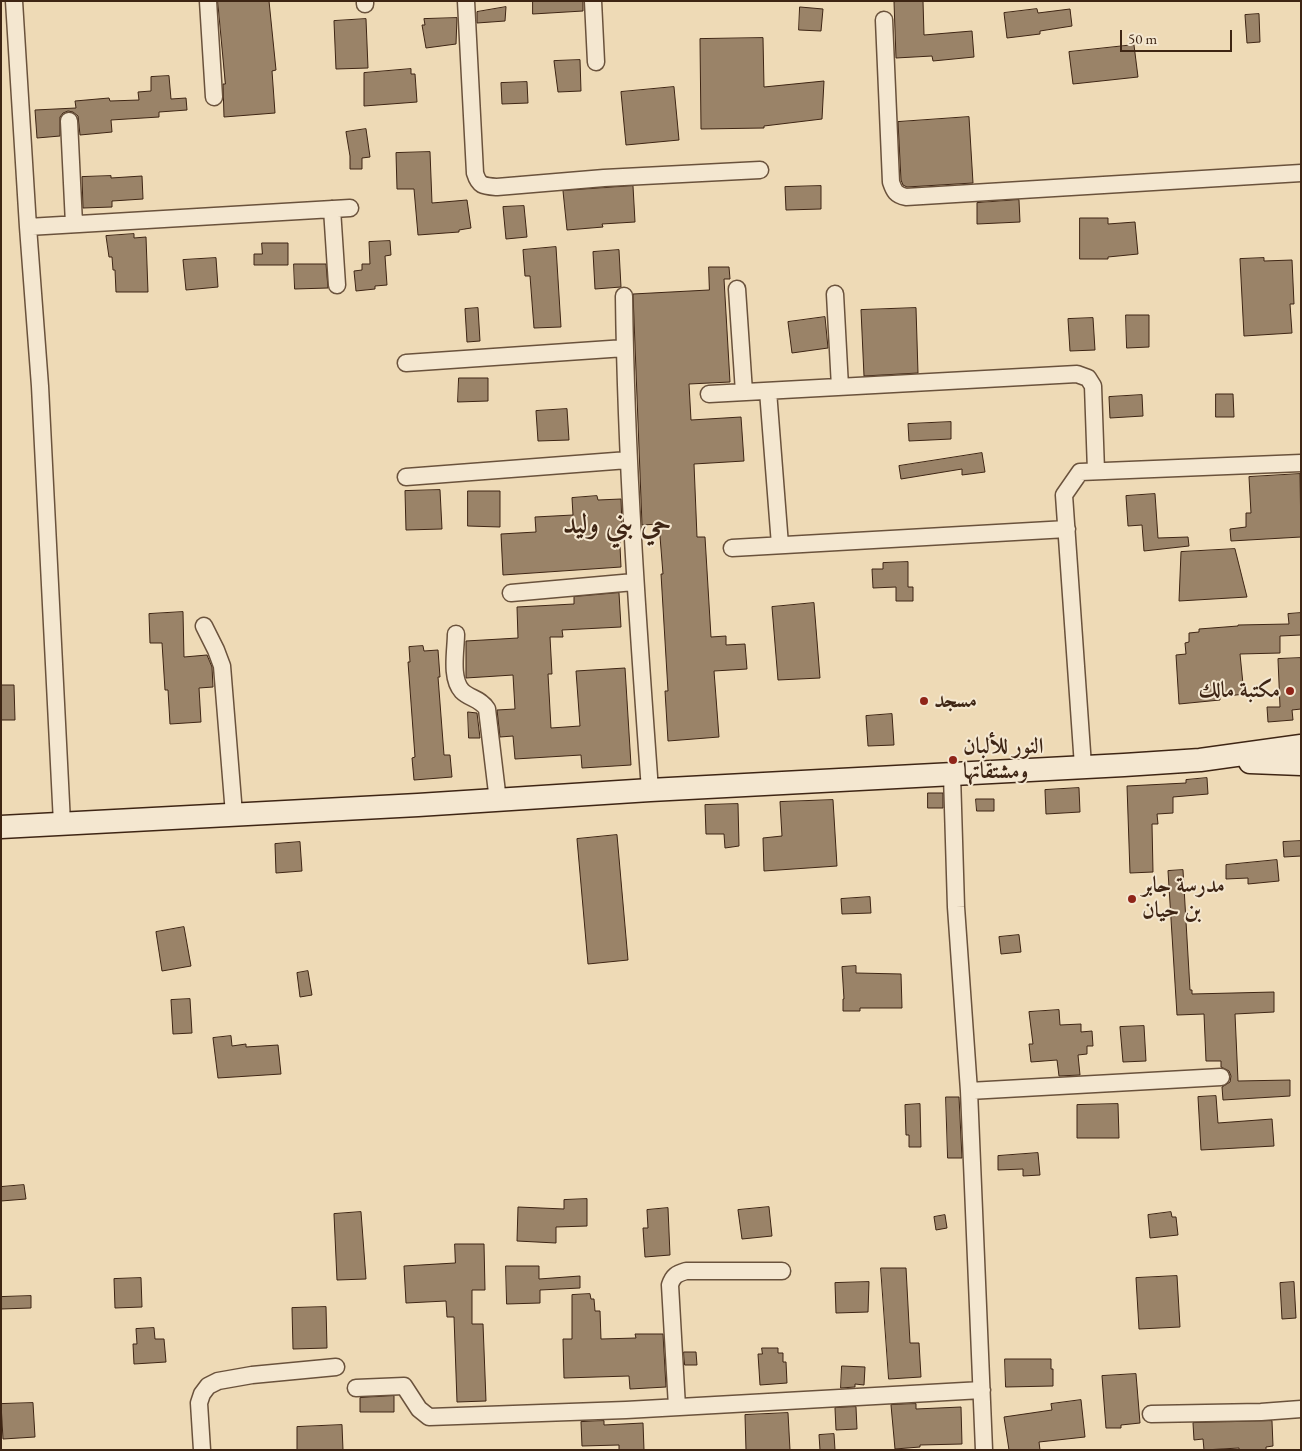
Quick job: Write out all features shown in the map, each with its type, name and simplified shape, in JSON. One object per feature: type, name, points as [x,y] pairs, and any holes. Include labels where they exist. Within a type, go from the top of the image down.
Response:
[{"type":"main road","points":[[1,826],[1298,755]]},
{"type":"street","points":[[14,1],[40,386],[62,823]]},
{"type":"street","points":[[208,1],[214,96]]},
{"type":"street","points":[[466,1],[475,173],[478,182],[485,186],[497,187],[604,178],[760,170]]},
{"type":"street","points":[[593,1],[596,62]]},
{"type":"street","points":[[884,20],[891,182],[895,192],[900,196],[1301,173]]},
{"type":"street","points":[[69,121],[74,224]]},
{"type":"street","points":[[28,227],[350,208]]},
{"type":"street","points":[[332,209],[337,286]]},
{"type":"street","points":[[737,289],[744,392]]},
{"type":"street","points":[[835,294],[840,387]]},
{"type":"street","points":[[624,296],[628,460],[634,582],[650,790]]},
{"type":"street","points":[[406,363],[625,348]]},
{"type":"street","points":[[709,394],[1077,374],[1088,378],[1093,386],[1096,471]]},
{"type":"street","points":[[768,391],[780,545]]},
{"type":"street","points":[[406,477],[628,460]]},
{"type":"street","points":[[1083,766],[1064,495],[1080,472],[1301,463]]},
{"type":"street","points":[[732,548],[1067,529]]},
{"type":"street","points":[[512,593],[634,582]]},
{"type":"street","points":[[204,626],[222,666],[234,814]]},
{"type":"street","points":[[456,634],[456,674],[458,683],[463,692],[484,704],[487,709],[498,800]]},
{"type":"street","points":[[952,775],[956,906],[969,1091],[984,1450]]},
{"type":"street","points":[[969,1091],[1221,1077]]},
{"type":"street","points":[[678,1407],[670,1285],[673,1277],[678,1273],[686,1271],[782,1270]]},
{"type":"street","points":[[202,1450],[198,1403],[208,1386],[218,1381],[252,1375],[336,1367]]},
{"type":"street","points":[[356,1388],[404,1386],[419,1409],[429,1417],[678,1407],[982,1390]]},
{"type":"street","points":[[1151,1414],[1261,1412],[1301,1409]]},
{"type":"building","points":[[218,1],[269,1],[276,70],[272,71],[275,113],[224,117],[223,84],[225,84]]},
{"type":"building","points":[[533,1],[583,1],[583,11],[533,14]]},
{"type":"building","points":[[923,1],[924,35],[972,31],[974,57],[933,61],[932,56],[896,58],[894,2]]},
{"type":"building","points":[[506,7],[505,21],[477,23],[477,12]]},
{"type":"building","points":[[800,7],[823,9],[821,31],[799,30]]},
{"type":"building","points":[[1037,9],[1038,13],[1070,9],[1072,26],[1040,31],[1040,34],[1007,38],[1004,13]]},
{"type":"building","points":[[1259,14],[1260,42],[1247,43],[1245,15]]},
{"type":"building","points":[[457,18],[456,44],[426,48],[422,25],[425,25],[424,19]]},
{"type":"building","points":[[366,19],[368,68],[336,69],[334,21]]},
{"type":"building","points":[[763,38],[764,87],[824,81],[822,119],[764,126],[764,128],[701,129],[700,39]]},
{"type":"building","points":[[1134,45],[1138,77],[1073,84],[1069,52]]},
{"type":"building","points":[[580,60],[581,91],[558,92],[554,61]]},
{"type":"building","points":[[411,69],[411,74],[415,74],[417,102],[364,106],[364,73]]},
{"type":"building","points":[[169,76],[171,99],[186,98],[187,110],[159,112],[159,117],[111,120],[112,132],[80,135],[78,116],[68,111],[60,117],[60,136],[37,138],[35,110],[76,108],[75,101],[109,98],[110,101],[139,100],[138,92],[151,91],[151,77]]},
{"type":"building","points":[[527,82],[528,103],[502,104],[501,83]]},
{"type":"building","points":[[674,87],[679,140],[626,145],[621,92]]},
{"type":"building","points":[[969,117],[973,183],[907,187],[903,185],[901,180],[898,122]]},
{"type":"building","points":[[366,129],[370,157],[362,158],[362,169],[350,169],[346,132]]},
{"type":"building","points":[[430,152],[432,203],[467,200],[471,228],[459,230],[459,232],[418,235],[414,189],[397,189],[396,153]]},
{"type":"building","points":[[111,176],[111,178],[142,176],[143,199],[112,201],[112,207],[83,208],[82,177]]},
{"type":"building","points":[[633,186],[635,222],[602,224],[603,227],[567,230],[563,191]]},
{"type":"building","points":[[821,186],[821,209],[786,210],[785,187]]},
{"type":"building","points":[[1019,200],[1020,222],[977,224],[977,203]]},
{"type":"building","points":[[524,206],[527,237],[506,239],[503,207]]},
{"type":"building","points":[[1080,218],[1108,218],[1108,224],[1135,222],[1138,254],[1108,257],[1108,259],[1080,259]]},
{"type":"building","points":[[134,234],[134,238],[146,237],[148,292],[116,292],[115,270],[113,270],[112,257],[109,257],[106,236]]},
{"type":"building","points":[[390,241],[391,255],[385,256],[387,285],[375,286],[375,289],[356,291],[354,271],[362,270],[362,264],[370,264],[369,242]]},
{"type":"building","points":[[262,243],[288,243],[288,265],[254,265],[254,254],[262,254]]},
{"type":"building","points":[[556,247],[561,327],[534,328],[530,276],[525,276],[523,250]]},
{"type":"building","points":[[619,250],[621,287],[595,289],[593,252]]},
{"type":"building","points":[[216,258],[218,287],[186,290],[183,260]]},
{"type":"building","points":[[1264,258],[1264,261],[1292,260],[1294,304],[1290,304],[1292,333],[1244,336],[1240,259]]},
{"type":"building","points":[[294,264],[326,264],[328,288],[295,289]]},
{"type":"building","points":[[709,267],[729,267],[730,279],[724,279],[730,382],[689,384],[691,420],[741,417],[744,461],[694,464],[697,537],[705,537],[711,637],[726,636],[726,645],[745,644],[747,669],[714,671],[719,737],[668,741],[665,691],[668,691],[659,524],[642,525],[633,294],[709,290]]},
{"type":"building","points":[[478,308],[480,341],[467,342],[465,309]]},
{"type":"building","points":[[916,308],[918,373],[864,376],[861,310]]},
{"type":"building","points":[[1126,315],[1149,315],[1149,347],[1127,348]]},
{"type":"building","points":[[825,317],[828,348],[792,353],[788,322]]},
{"type":"building","points":[[1093,318],[1095,350],[1070,351],[1068,319]]},
{"type":"building","points":[[459,378],[488,378],[488,401],[458,402]]},
{"type":"building","points":[[1216,394],[1233,394],[1234,417],[1216,417]]},
{"type":"building","points":[[1142,395],[1143,416],[1110,418],[1109,397]]},
{"type":"building","points":[[567,409],[569,440],[538,441],[536,411]]},
{"type":"building","points":[[951,422],[951,439],[909,441],[908,424]]},
{"type":"building","points":[[982,453],[985,472],[962,475],[962,469],[901,479],[899,466]]},
{"type":"building","points":[[1300,474],[1301,537],[1231,541],[1230,529],[1246,527],[1246,513],[1251,513],[1249,477]]},
{"type":"building","points":[[440,490],[442,529],[406,530],[405,491]]},
{"type":"building","points":[[468,491],[500,491],[500,527],[468,526]]},
{"type":"building","points":[[1155,494],[1158,538],[1188,537],[1189,546],[1144,551],[1142,525],[1128,526],[1126,496]]},
{"type":"building","points":[[597,496],[598,500],[621,499],[622,526],[619,526],[621,567],[503,575],[501,534],[536,532],[535,517],[573,515],[572,498]]},
{"type":"building","points":[[1235,549],[1247,597],[1179,601],[1181,552]]},
{"type":"building","points":[[908,562],[908,587],[913,587],[913,601],[896,601],[896,587],[873,588],[872,569],[883,569],[883,563]]},
{"type":"building","points":[[619,593],[621,627],[562,630],[563,637],[550,637],[552,674],[548,674],[551,728],[580,726],[576,671],[625,668],[631,765],[582,768],[581,755],[515,759],[513,736],[500,737],[497,710],[515,709],[513,675],[466,678],[466,641],[518,638],[517,607],[574,604],[574,597]]},
{"type":"building","points":[[814,603],[820,678],[778,680],[772,607]]},
{"type":"building","points":[[183,612],[184,657],[207,655],[212,667],[213,687],[199,688],[201,722],[170,724],[168,690],[165,690],[162,643],[150,643],[149,614]]},
{"type":"building","points":[[1301,613],[1301,635],[1280,636],[1280,653],[1240,654],[1244,694],[1220,697],[1220,700],[1179,704],[1176,655],[1186,654],[1185,643],[1189,642],[1189,633],[1199,632],[1199,629],[1238,625],[1289,624],[1288,614]]},
{"type":"building","points":[[423,646],[424,651],[438,650],[440,677],[438,677],[444,755],[450,755],[452,777],[414,780],[412,758],[415,757],[408,662],[410,662],[409,647]]},
{"type":"building","name":"مكتبة مالك","points":[[1301,658],[1301,709],[1292,710],[1293,720],[1268,722],[1267,707],[1280,707],[1278,659]]},
{"type":"building","points":[[1,685],[14,685],[15,720],[1,720]]},
{"type":"building","points":[[468,712],[477,713],[480,738],[469,738]]},
{"type":"building","points":[[892,714],[894,745],[868,746],[866,716]]},
{"type":"building","points":[[1207,778],[1208,794],[1173,797],[1173,813],[1157,814],[1158,824],[1152,824],[1153,872],[1130,873],[1127,786],[1186,783],[1186,780]]},
{"type":"building","points":[[1079,788],[1080,812],[1046,814],[1045,790]]},
{"type":"building","points":[[928,793],[943,793],[943,808],[928,808]]},
{"type":"building","points":[[976,799],[994,799],[994,811],[977,811]]},
{"type":"building","points":[[833,800],[837,866],[764,871],[763,838],[782,836],[780,802]]},
{"type":"building","points":[[738,804],[739,846],[725,848],[724,834],[706,834],[705,805]]},
{"type":"building","points":[[617,835],[628,960],[588,964],[577,839]]},
{"type":"building","points":[[1301,841],[1301,856],[1284,857],[1283,842]]},
{"type":"building","points":[[300,842],[302,871],[276,873],[275,844]]},
{"type":"building","points":[[1277,860],[1279,881],[1248,884],[1248,878],[1226,879],[1226,865]]},
{"type":"building","points":[[1183,870],[1190,990],[1192,990],[1192,994],[1274,992],[1274,1012],[1235,1014],[1238,1081],[1290,1080],[1290,1096],[1223,1100],[1222,1087],[1230,1082],[1231,1076],[1229,1071],[1221,1067],[1221,1061],[1206,1061],[1204,1014],[1177,1015],[1168,871]]},
{"type":"building","points":[[870,897],[871,913],[842,914],[841,899]]},
{"type":"building","points":[[184,927],[191,966],[162,971],[156,932]]},
{"type":"building","points":[[1019,935],[1021,952],[1001,954],[999,937]]},
{"type":"building","points":[[856,966],[856,973],[901,974],[902,1008],[860,1008],[860,1011],[843,1011],[842,967]]},
{"type":"building","points":[[308,971],[312,995],[300,997],[297,973]]},
{"type":"building","points":[[190,999],[192,1033],[173,1034],[171,1000]]},
{"type":"building","points":[[1059,1010],[1060,1025],[1081,1024],[1081,1032],[1092,1031],[1093,1046],[1087,1046],[1087,1054],[1078,1055],[1080,1075],[1059,1076],[1057,1060],[1031,1062],[1029,1044],[1033,1044],[1029,1012]]},
{"type":"building","points":[[1144,1026],[1146,1061],[1123,1062],[1120,1027]]},
{"type":"building","points":[[231,1036],[232,1046],[246,1044],[246,1047],[278,1045],[281,1074],[218,1078],[213,1038]]},
{"type":"building","points":[[1216,1096],[1218,1123],[1272,1119],[1274,1146],[1201,1150],[1198,1097]]},
{"type":"building","points":[[946,1097],[959,1097],[962,1158],[948,1158]]},
{"type":"building","points":[[920,1104],[921,1147],[909,1147],[909,1135],[906,1135],[905,1105]]},
{"type":"building","points":[[1118,1104],[1119,1138],[1077,1138],[1077,1105]]},
{"type":"building","points":[[1038,1153],[1040,1175],[1023,1176],[1023,1169],[998,1170],[998,1156]]},
{"type":"building","points":[[24,1185],[26,1199],[1,1201],[1,1187]]},
{"type":"building","points":[[587,1199],[587,1226],[556,1227],[556,1243],[517,1241],[518,1207],[564,1209],[564,1200]]},
{"type":"building","points":[[769,1207],[772,1236],[742,1239],[738,1210]]},
{"type":"building","points":[[668,1208],[670,1255],[645,1257],[643,1228],[648,1228],[647,1210]]},
{"type":"building","points":[[361,1212],[366,1279],[337,1280],[334,1214]]},
{"type":"building","points":[[1171,1212],[1172,1217],[1176,1217],[1178,1235],[1150,1238],[1148,1215]]},
{"type":"building","points":[[945,1215],[947,1228],[936,1230],[934,1217]]},
{"type":"building","points":[[455,1244],[484,1244],[485,1290],[472,1290],[472,1324],[483,1324],[486,1401],[457,1402],[454,1317],[447,1317],[446,1301],[406,1303],[404,1266],[455,1263]]},
{"type":"building","points":[[506,1266],[539,1266],[539,1279],[580,1276],[580,1288],[540,1290],[540,1303],[507,1304]]},
{"type":"building","points":[[881,1268],[906,1268],[910,1343],[919,1343],[921,1377],[889,1379]]},
{"type":"building","points":[[1177,1276],[1180,1327],[1139,1329],[1136,1278]]},
{"type":"building","points":[[141,1278],[142,1307],[115,1308],[114,1279]]},
{"type":"building","points":[[869,1282],[868,1312],[836,1313],[835,1283]]},
{"type":"building","points":[[1294,1282],[1296,1318],[1282,1319],[1280,1283]]},
{"type":"building","points":[[590,1294],[591,1299],[594,1299],[595,1311],[600,1311],[601,1339],[636,1338],[635,1334],[663,1334],[666,1387],[630,1389],[629,1376],[564,1378],[563,1339],[572,1339],[572,1295]]},
{"type":"building","points":[[31,1296],[31,1308],[1,1309],[1,1297]]},
{"type":"building","points":[[326,1307],[327,1348],[293,1349],[292,1308]]},
{"type":"building","points":[[154,1328],[155,1339],[164,1339],[166,1362],[134,1364],[133,1344],[137,1344],[136,1329]]},
{"type":"building","points":[[762,1348],[778,1348],[778,1353],[783,1353],[783,1362],[786,1362],[787,1383],[760,1385],[758,1354],[762,1354]]},
{"type":"building","points":[[684,1352],[696,1352],[697,1365],[685,1365]]},
{"type":"building","points":[[1005,1359],[1051,1359],[1053,1386],[1006,1387]]},
{"type":"building","points":[[842,1366],[865,1367],[864,1385],[855,1384],[855,1387],[841,1388]]},
{"type":"building","points":[[1136,1374],[1140,1423],[1121,1425],[1121,1428],[1106,1428],[1102,1376]]},
{"type":"building","points":[[394,1396],[394,1412],[360,1412],[360,1398]]},
{"type":"building","points":[[1081,1400],[1085,1437],[1039,1442],[1040,1450],[1009,1450],[1004,1417],[1052,1410],[1051,1404]]},
{"type":"building","points":[[33,1403],[35,1437],[3,1439],[1,1404]]},
{"type":"building","points":[[916,1404],[916,1409],[961,1407],[962,1444],[920,1445],[920,1447],[895,1449],[891,1405]]},
{"type":"building","points":[[856,1407],[857,1429],[836,1430],[835,1408]]},
{"type":"building","points":[[788,1413],[790,1450],[746,1450],[745,1415]]},
{"type":"building","points":[[604,1421],[604,1425],[643,1423],[644,1450],[619,1450],[619,1445],[582,1446],[581,1422]]},
{"type":"building","points":[[1272,1421],[1273,1446],[1266,1447],[1266,1450],[1239,1450],[1239,1448],[1204,1450],[1203,1439],[1194,1440],[1193,1423]]},
{"type":"building","points":[[342,1425],[343,1450],[297,1450],[297,1427]]},
{"type":"building","points":[[834,1434],[835,1450],[820,1450],[819,1435]]},
{"type":"place","name":"مكتبة مالك","points":[[1290,691]]},
{"type":"place","name":"مسجد","points":[[924,701]]},
{"type":"place","name":"النور للألبان ومشتقاتها","points":[[953,760]]},
{"type":"place","name":"مدرسة جابر بن حيان","points":[[1132,899]]},
{"type":"district","name":"حي بني وليد","points":[[617,525]]}]
